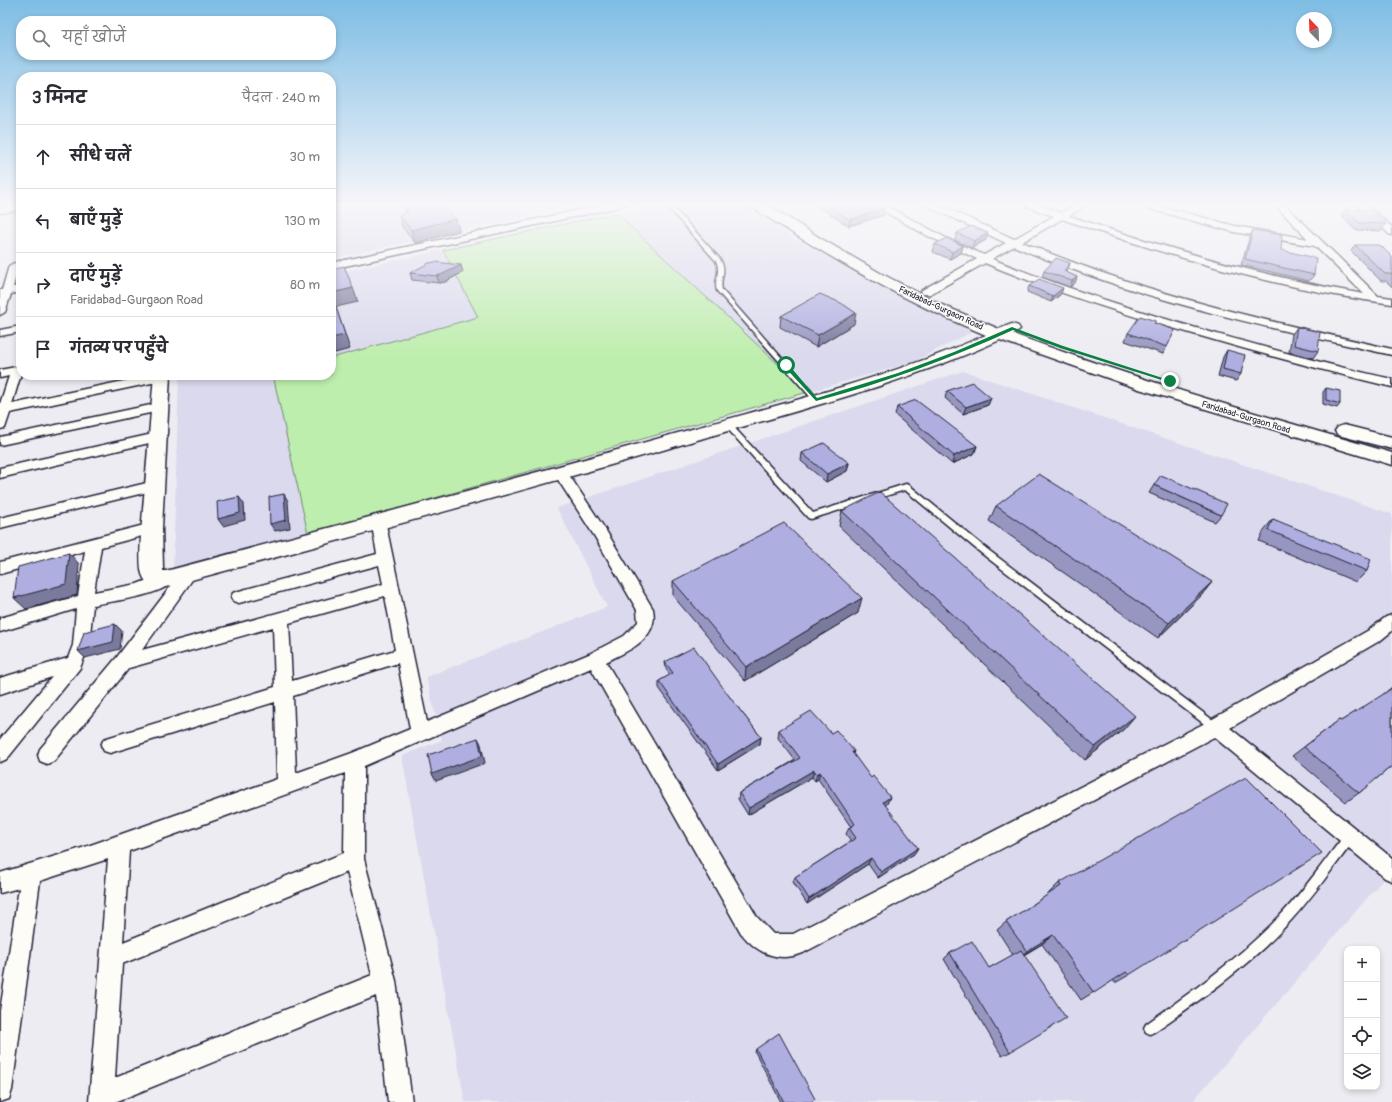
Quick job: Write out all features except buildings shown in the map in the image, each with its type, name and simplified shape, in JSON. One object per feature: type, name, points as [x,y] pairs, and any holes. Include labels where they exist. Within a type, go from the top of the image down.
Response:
[{"type":"main road","name":"Faridabad-Gurgaon Road","points":[[837,255],[865,272],[916,297],[1124,379],[1266,423],[1392,459]]},
{"type":"main road","name":"Faridabad-Gurgaon Road","points":[[855,255],[1006,332],[1308,421],[1392,443]]},
{"type":"main road","points":[[161,380],[152,528],[154,574],[157,578],[166,579],[378,520],[560,472],[816,400],[900,374],[956,354],[1006,332]]},
{"type":"street","points":[[336,265],[380,255]]},
{"type":"street","points":[[976,255],[1034,280],[1128,312],[1326,368],[1392,383]]},
{"type":"street","points":[[926,292],[989,255]]},
{"type":"street","points":[[1046,255],[1127,285],[1175,300],[1282,328],[1392,352]]},
{"type":"street","points":[[1189,255],[1236,270],[1318,289],[1392,301]]},
{"type":"street","points":[[1330,255],[1375,299]]},
{"type":"street","points":[[0,268],[16,265]]},
{"type":"street","points":[[0,312],[3,293],[16,267]]},
{"type":"street","points":[[3,293],[16,290]]},
{"type":"street","points":[[0,333],[16,330]]},
{"type":"street","points":[[0,374],[16,371]]},
{"type":"street","points":[[0,426],[4,410],[16,378]]},
{"type":"street","points":[[4,410],[143,380]]},
{"type":"street","points":[[0,441],[160,407]]},
{"type":"street","points":[[0,473],[157,437]]},
{"type":"street","points":[[0,883],[82,858],[355,761],[596,659],[620,647],[645,626],[647,619],[645,610],[600,533],[560,472]]},
{"type":"street","points":[[0,523],[155,486]]},
{"type":"street","points":[[378,520],[420,734]]},
{"type":"street","points":[[0,568],[152,528]]},
{"type":"street","points":[[0,753],[74,663],[80,645],[94,543]]},
{"type":"street","points":[[239,597],[386,558]]},
{"type":"street","points":[[47,755],[123,662],[189,573]]},
{"type":"street","points":[[0,625],[85,600],[134,592],[160,583],[166,579]]},
{"type":"street","points":[[123,662],[392,588]]},
{"type":"street","points":[[281,618],[287,784]]},
{"type":"street","points":[[596,659],[749,925],[760,940],[776,947],[795,945],[1215,727],[1375,635],[1392,622]]},
{"type":"street","points":[[110,745],[405,654]]},
{"type":"street","points":[[0,686],[74,663]]},
{"type":"street","points":[[1215,727],[1392,871]]},
{"type":"street","points":[[355,761],[354,859],[385,981],[400,1102]]},
{"type":"street","points":[[119,844],[110,958],[102,1099],[385,981]]},
{"type":"street","points":[[110,958],[354,859]]},
{"type":"street","points":[[0,1090],[31,874]]},
{"type":"lane","points":[[714,255],[722,267],[722,274],[718,281],[719,290],[816,400]]},
{"type":"lane","points":[[728,425],[811,516],[906,487],[984,551],[1215,727]]},
{"type":"lane","points":[[1150,1028],[1217,979],[1277,928],[1297,905],[1350,837]]},
{"type":"shaded area","points":[[336,255],[347,255],[336,258]]},
{"type":"shaded area","points":[[418,255],[446,255],[478,317],[336,357],[336,273]]},
{"type":"shaded area","points":[[662,255],[827,255],[972,332],[913,362],[808,392]]},
{"type":"shaded area","points":[[963,371],[1392,514],[1392,869],[1192,1102],[465,1102],[402,756],[442,740],[426,677],[607,607],[557,508]]},
{"type":"shaded area","points":[[179,380],[274,380],[308,534],[173,572]]},
{"type":"green space","points":[[446,255],[662,255],[808,392],[308,534],[274,380],[336,380],[336,357],[478,317]]},
{"type":"route","points":[[786,365],[816,400],[878,382],[956,354],[1012,329],[1061,347],[1170,381]]}]
